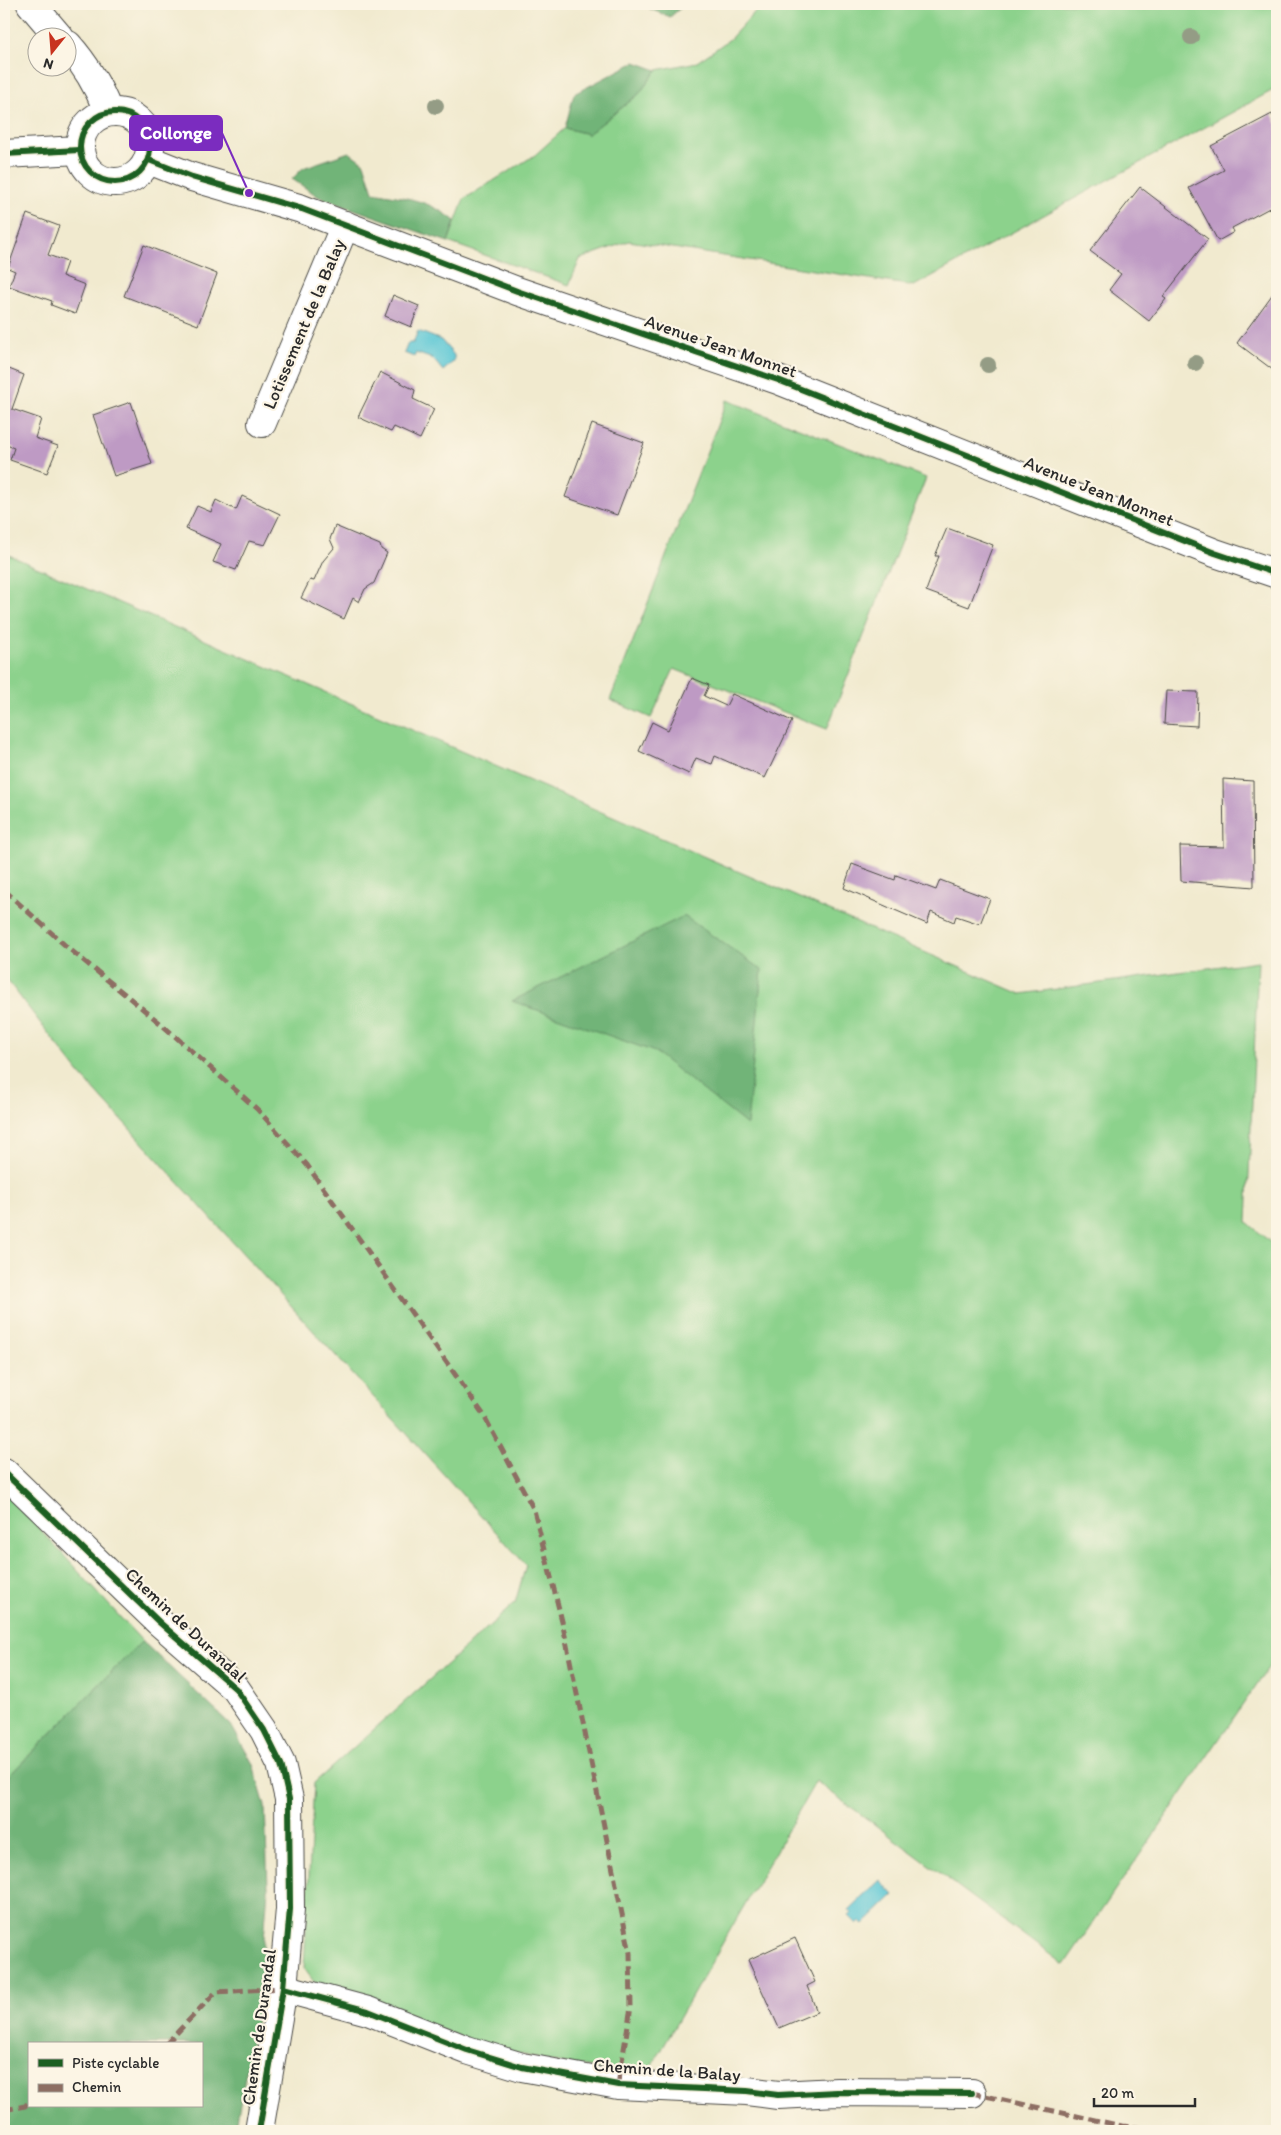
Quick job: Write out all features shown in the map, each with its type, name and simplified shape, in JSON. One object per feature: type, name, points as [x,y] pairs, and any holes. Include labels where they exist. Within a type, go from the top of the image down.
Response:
[{"type":"street","points":[[31,4],[51,28]]},
{"type":"street","points":[[78,58],[88,72],[108,112]]},
{"type":"street","points":[[108,112],[128,113],[143,124],[151,142],[149,160],[137,176],[119,183],[100,180],[86,168],[79,150],[82,132],[93,118],[108,112]]},
{"type":"street","points":[[4,154],[79,150]]},
{"type":"street","name":"Avenue Jean Monnet","points":[[149,160],[192,177],[302,209],[345,224],[517,291],[778,380],[1215,553],[1277,574]]},
{"type":"street","name":"Lotissement de la Balay","points":[[262,423],[345,224]]},
{"type":"street","name":"Chemin de Durandal","points":[[4,1472],[159,1622],[236,1689],[264,1730],[281,1764],[289,1799],[290,1909],[283,1988],[259,2131]]},
{"type":"street","name":"Chemin de la Balay","points":[[283,1988],[368,2011],[467,2050],[522,2067],[618,2085],[747,2091],[778,2095],[837,2092],[972,2093]]},
{"type":"green space","points":[[649,4],[685,4],[670,17],[650,9]]},
{"type":"green space","points":[[762,4],[1277,4],[1277,88],[914,286],[629,241],[580,259],[569,285],[448,242],[464,199],[535,155],[565,128],[588,134],[638,95],[657,70],[697,62],[730,39]]},
{"type":"green space","points":[[635,62],[657,70],[638,95],[588,134],[565,128],[574,94]]},
{"type":"green space","points":[[349,152],[364,163],[373,192],[416,200],[435,208],[455,221],[448,242],[319,197],[292,179],[303,168]]},
{"type":"green space","points":[[727,400],[926,478],[827,729],[674,669],[651,718],[610,700]]},
{"type":"green space","points":[[4,553],[1021,994],[1258,961],[1247,1222],[1277,1248],[1277,1655],[1064,1965],[816,1781],[646,2076],[552,2062],[474,2042],[314,1982],[304,1968],[314,1783],[515,1603],[526,1565],[79,1073],[4,976]]},
{"type":"green space","points":[[684,916],[762,970],[747,1125],[655,1052],[512,1001]]},
{"type":"green space","points":[[4,1490],[142,1641],[4,1781]]},
{"type":"green space","points":[[142,1641],[231,1725],[253,1764],[265,1806],[268,1889],[259,2001],[235,2131],[4,2131],[4,1781]]},
{"type":"water","points":[[418,331],[441,340],[454,355],[454,361],[443,371],[433,359],[416,353],[414,357],[404,353],[408,343],[413,343]]},
{"type":"water","points":[[880,1880],[894,1895],[864,1924],[860,1921],[857,1924],[849,1916],[852,1913],[849,1910]]},
{"type":"building","points":[[1272,114],[1277,124],[1277,204],[1232,228],[1234,232],[1218,241],[1189,188],[1224,170],[1211,146]]},
{"type":"building","points":[[1140,187],[1208,239],[1163,297],[1166,299],[1149,321],[1109,290],[1121,274],[1090,251]]},
{"type":"building","points":[[27,214],[59,226],[48,255],[67,262],[62,276],[85,285],[75,314],[51,305],[52,301],[9,286],[15,271],[8,268]]},
{"type":"building","points":[[144,245],[217,274],[198,325],[124,296]]},
{"type":"building","points":[[1277,288],[1277,373],[1237,343]]},
{"type":"building","points":[[393,295],[419,306],[411,327],[385,316]]},
{"type":"building","points":[[4,367],[24,375],[12,409],[41,419],[35,438],[58,446],[47,473],[10,460],[14,448],[4,444]]},
{"type":"building","points":[[380,372],[415,390],[413,399],[434,409],[420,439],[394,427],[391,432],[358,417]]},
{"type":"building","points":[[131,402],[152,464],[114,476],[93,415]]},
{"type":"building","points":[[592,424],[644,443],[617,515],[565,497]]},
{"type":"building","points":[[242,496],[280,514],[265,545],[249,541],[236,570],[213,562],[221,544],[186,529],[197,506],[211,512],[216,500],[236,510]]},
{"type":"building","points":[[335,526],[380,545],[381,549],[387,553],[374,583],[365,589],[359,602],[353,598],[344,619],[301,598],[310,580],[314,581],[323,561],[334,548],[330,539]]},
{"type":"building","points":[[947,528],[993,545],[969,607],[926,591],[939,556],[935,556]]},
{"type":"building","points":[[692,678],[709,685],[704,696],[726,706],[732,694],[792,721],[765,778],[715,756],[712,764],[696,758],[689,774],[639,751],[652,722],[668,730]]},
{"type":"building","points":[[1166,691],[1198,692],[1197,726],[1164,724]]},
{"type":"building","points":[[1223,779],[1253,781],[1254,887],[1181,881],[1180,846],[1224,847]]},
{"type":"building","points":[[852,864],[895,880],[896,875],[936,890],[940,880],[990,899],[980,924],[956,916],[954,922],[931,912],[927,924],[844,888]]},
{"type":"building","points":[[795,1938],[815,1982],[807,1986],[817,2012],[779,2028],[748,1960]]},
{"type":"marked path","points":[[4,890],[67,947],[160,1023],[258,1110],[307,1165],[483,1414],[534,1510],[562,1621],[630,1953],[631,2007],[618,2085]]},
{"type":"marked path","points":[[168,2042],[216,1992],[283,1988]]},
{"type":"marked path","points":[[972,2093],[1122,2126],[1180,2131]]},
{"type":"marked path","points":[[4,2110],[25,2106],[28,2103]]},
{"type":"cycle path","points":[[122,112],[135,118],[144,127],[148,133],[150,147],[148,161],[140,172],[129,180],[108,182],[101,180],[90,172],[82,161],[80,140],[82,133],[90,122],[101,114],[122,112]]},
{"type":"cycle path","points":[[4,154],[79,150]]},
{"type":"cycle path","points":[[149,160],[192,177],[302,209],[517,291],[778,380],[1215,553],[1277,574]]},
{"type":"cycle path","points":[[4,1472],[159,1622],[236,1689],[264,1730],[281,1764],[289,1799],[290,1909],[283,1988],[259,2131]]},
{"type":"cycle path","points":[[283,1988],[368,2011],[467,2050],[522,2067],[618,2085],[747,2091],[778,2095],[837,2092],[972,2093]]},
{"type":"place","name":"Collonge","points":[[249,193]]}]
